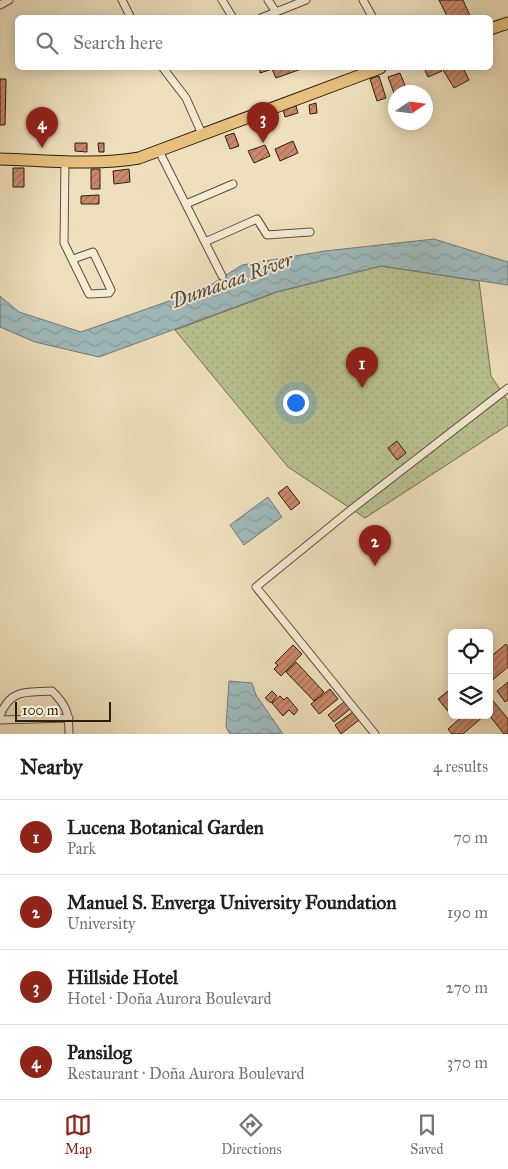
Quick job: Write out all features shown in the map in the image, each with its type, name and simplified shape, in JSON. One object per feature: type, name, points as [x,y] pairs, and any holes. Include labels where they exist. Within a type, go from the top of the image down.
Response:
[{"type":"main road","points":[[493,28],[508,23]]},
{"type":"main road","points":[[0,159],[117,162],[139,158],[375,70]]},
{"type":"street","points":[[0,5],[10,0]]},
{"type":"street","points":[[122,0],[130,15]]},
{"type":"street","points":[[222,0],[232,15]]},
{"type":"street","points":[[268,0],[276,12]]},
{"type":"street","points":[[268,15],[306,0]]},
{"type":"street","points":[[363,0],[371,15]]},
{"type":"street","points":[[165,70],[186,98],[202,134]]},
{"type":"street","points":[[160,151],[222,276]]},
{"type":"street","points":[[65,161],[64,243],[89,294],[109,293],[111,290],[93,252],[73,259]]},
{"type":"street","points":[[186,204],[233,184]]},
{"type":"street","points":[[205,242],[257,219],[267,235],[310,232]]},
{"type":"street","points":[[375,734],[256,587],[348,512],[508,389]]},
{"type":"street","points":[[69,718],[0,718],[4,706],[11,696],[52,692],[64,703],[69,718],[69,734]]},
{"type":"green space","points":[[381,266],[479,281],[491,376],[508,401],[508,425],[365,518],[288,467],[175,330],[277,292]]},
{"type":"water","name":"Dumacaa River","points":[[434,239],[508,262],[508,285],[381,266],[276,292],[99,357],[35,342],[0,327],[0,296],[19,312],[81,332],[206,288],[242,265],[325,251]]},
{"type":"water","points":[[268,497],[282,517],[244,545],[230,525]]},
{"type":"water","points":[[229,681],[252,683],[256,695],[283,734],[230,734],[226,727]]},
{"type":"building","points":[[439,0],[463,0],[470,15],[446,15]]},
{"type":"building","points":[[272,70],[298,70],[276,78]]},
{"type":"building","points":[[425,70],[442,71],[428,77]]},
{"type":"building","points":[[443,70],[464,70],[469,80],[454,88]]},
{"type":"building","points":[[400,73],[405,85],[391,85],[388,77]]},
{"type":"building","points":[[379,76],[386,98],[377,101],[370,79]]},
{"type":"building","points":[[0,79],[6,79],[5,125],[0,125]]},
{"type":"building","points":[[316,103],[317,113],[310,114],[309,105]]},
{"type":"building","points":[[296,106],[298,113],[285,117],[283,109]]},
{"type":"building","points":[[234,133],[239,146],[230,149],[225,136]]},
{"type":"building","points":[[293,141],[298,153],[280,161],[275,149]]},
{"type":"building","points":[[75,143],[87,143],[87,152],[75,151]]},
{"type":"building","points":[[98,143],[104,143],[104,152],[99,152]]},
{"type":"building","points":[[265,145],[270,156],[254,163],[248,151]]},
{"type":"building","points":[[13,168],[24,168],[24,187],[13,187]]},
{"type":"building","points":[[91,169],[100,169],[100,189],[91,189]]},
{"type":"building","points":[[129,169],[130,182],[114,184],[113,171]]},
{"type":"building","points":[[99,195],[99,204],[81,204],[81,196]]},
{"type":"building","points":[[397,441],[406,453],[397,460],[388,448]]},
{"type":"building","points":[[287,486],[300,503],[291,510],[278,493]]},
{"type":"building","points":[[506,644],[508,647],[508,667],[493,680],[493,674],[493,655]]},
{"type":"building","points":[[293,645],[302,654],[281,676],[274,669],[278,665],[275,663]]},
{"type":"building","points":[[296,662],[324,692],[314,701],[286,672]]},
{"type":"building","points":[[508,682],[508,700],[505,702],[497,691]]},
{"type":"building","points":[[330,689],[338,699],[319,714],[311,704]]},
{"type":"building","points":[[272,691],[277,696],[271,703],[265,698]]},
{"type":"building","points":[[448,691],[448,711],[438,699]]},
{"type":"building","points":[[280,696],[284,700],[287,697],[298,710],[294,715],[289,710],[283,716],[272,703]]},
{"type":"building","points":[[345,701],[350,709],[334,722],[328,715]]},
{"type":"building","points":[[493,701],[508,719],[508,734],[504,734],[492,719]]},
{"type":"building","points":[[353,712],[359,720],[341,734],[335,725]]},
{"type":"building","points":[[459,719],[480,719],[463,734],[452,734],[448,729]]},
{"type":"place","name":"Hillside Hotel","points":[[263,143]]},
{"type":"place","name":"Pansilog","points":[[42,148]]},
{"type":"place","name":"Lucena Botanical Garden","points":[[362,388]]},
{"type":"place","name":"Manuel S. Enverga University Foundation","points":[[375,566]]}]
